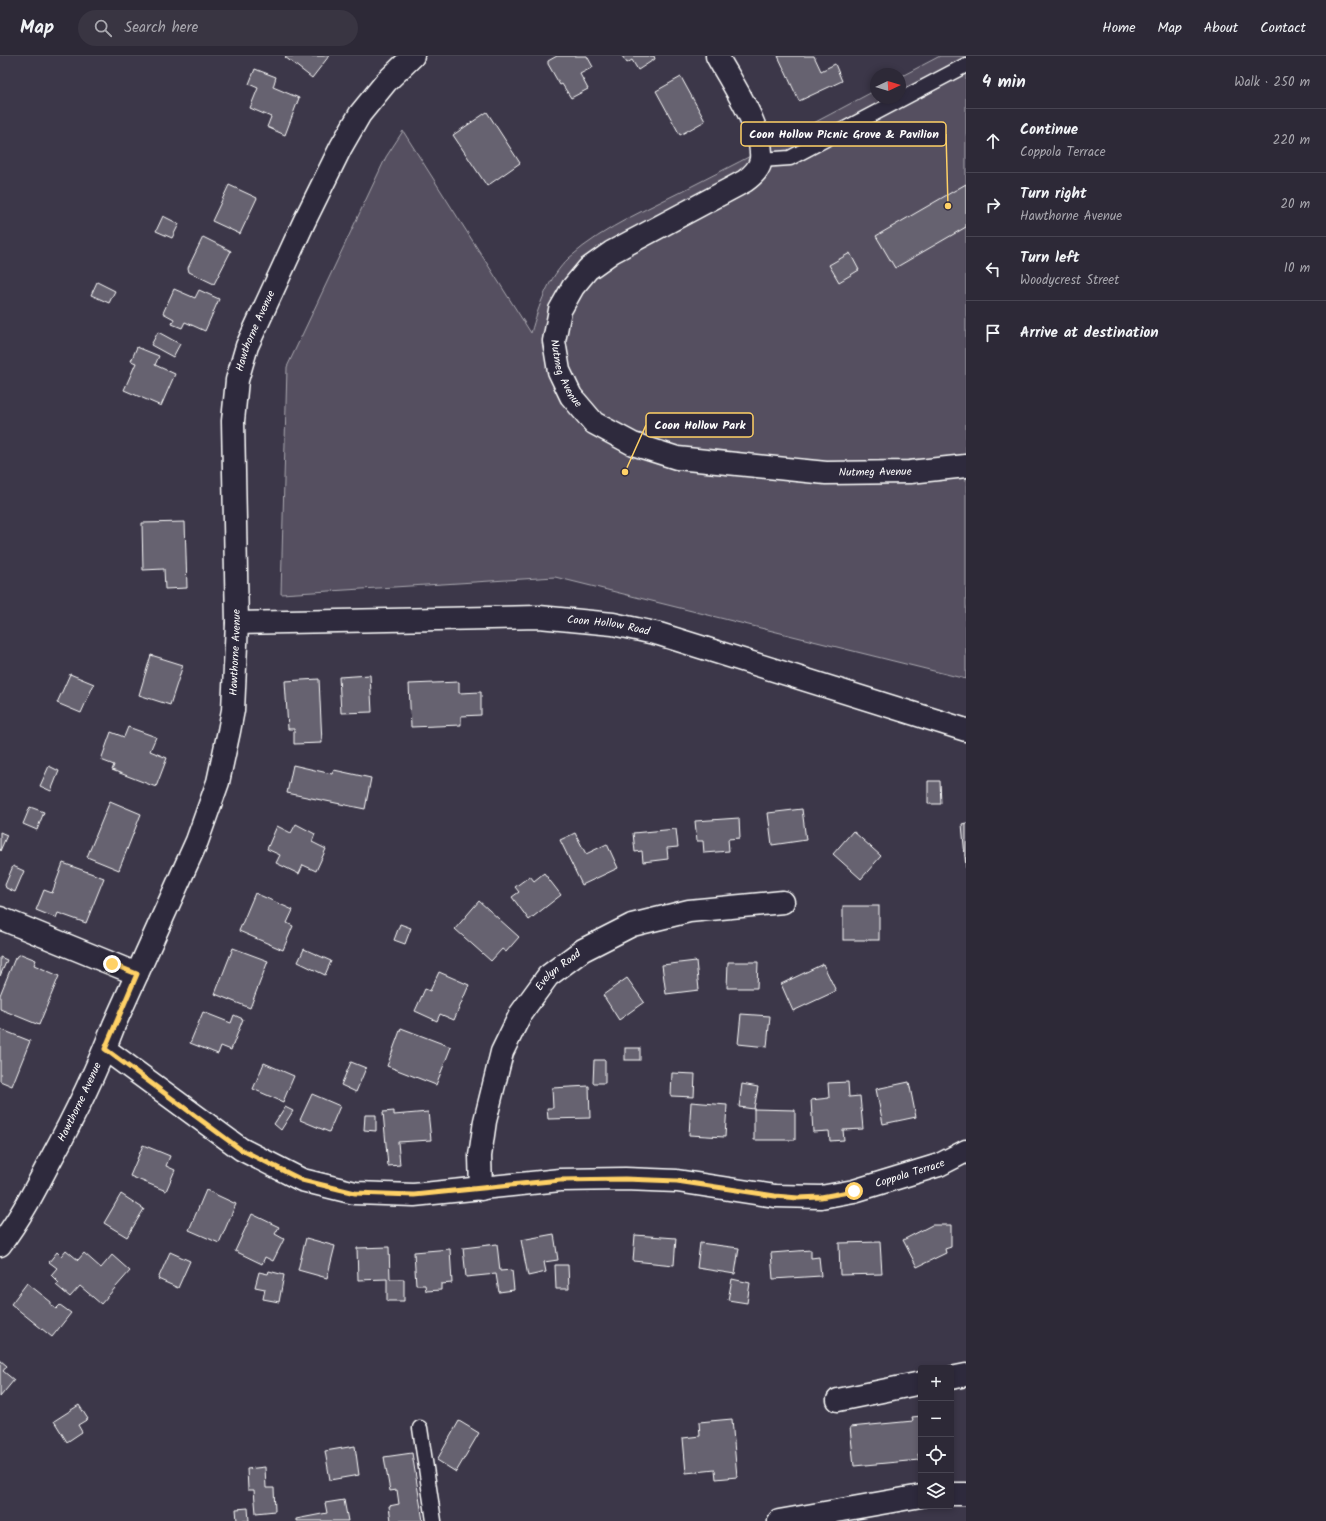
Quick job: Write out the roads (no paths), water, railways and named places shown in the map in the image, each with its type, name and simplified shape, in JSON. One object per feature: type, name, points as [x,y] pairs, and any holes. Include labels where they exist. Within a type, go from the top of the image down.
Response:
[{"type":"street","name":"Hawthorne Avenue","points":[[0,1245],[12,1229],[56,1151],[105,1049],[197,841],[218,782],[233,710],[237,623],[233,421],[237,380],[247,346],[304,222],[341,147],[360,114],[386,82],[413,56]]},
{"type":"street","points":[[717,56],[754,124],[760,142],[761,160]]},
{"type":"street","name":"Nutmeg Avenue","points":[[761,160],[756,172],[745,181],[612,252],[588,269],[573,287],[560,310],[554,341],[559,372],[571,396],[594,423],[633,444],[677,458],[826,473],[910,472],[966,466]]},
{"type":"street","name":"Coon Hollow Road","points":[[237,623],[539,618],[613,624],[659,634],[966,730]]},
{"type":"street","name":"Evelyn Road","points":[[481,1189],[480,1156],[484,1120],[502,1052],[521,1013],[548,976],[583,950],[632,925],[689,911],[783,902]]},
{"type":"street","points":[[0,918],[137,974]]},
{"type":"street","name":"Coppola Terrace","points":[[105,1049],[240,1149],[302,1180],[355,1193],[414,1195],[560,1180],[625,1179],[677,1181],[775,1196],[798,1198],[821,1197],[854,1191],[939,1165],[966,1151]]},
{"type":"street","points":[[954,1377],[966,1375]]},
{"type":"street","points":[[838,1400],[918,1384]]},
{"type":"street","points":[[954,1494],[966,1494]]},
{"type":"street","points":[[779,1521],[918,1497]]},
{"type":"lane","points":[[761,160],[790,158],[966,66]]},
{"type":"lane","points":[[420,1428],[434,1521]]},
{"type":"place","name":"Coon Hollow Picnic Grove & Pavilion","points":[[948,206]]},
{"type":"place","name":"Coon Hollow Park","points":[[625,472]]}]
